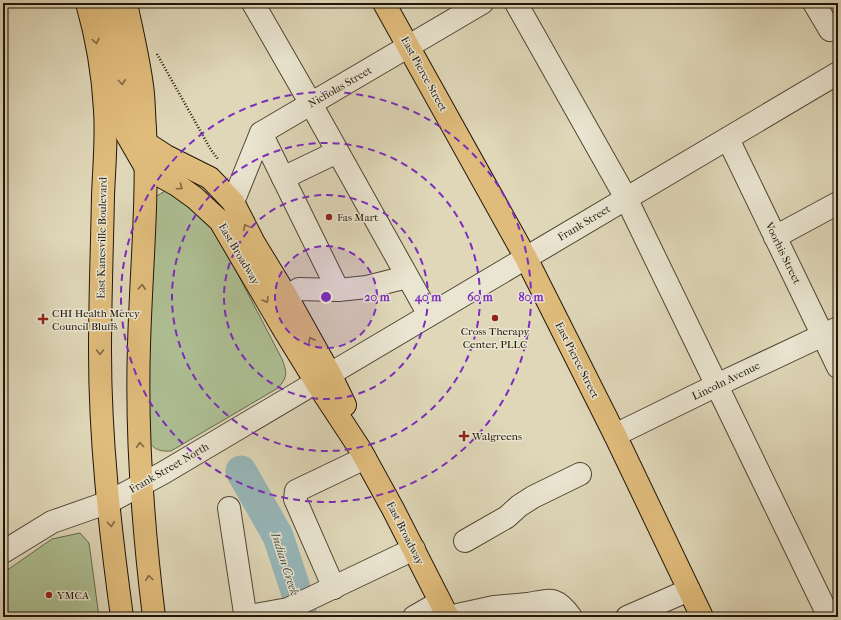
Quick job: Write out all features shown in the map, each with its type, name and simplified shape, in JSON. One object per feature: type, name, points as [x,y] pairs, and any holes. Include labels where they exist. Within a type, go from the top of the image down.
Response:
[{"type":"main road","name":"East Kanesville Boulevard","points":[[87,3],[94,28],[101,65],[105,111],[100,352],[104,455],[115,568],[122,617]]},
{"type":"main road","points":[[105,3],[121,73],[126,135],[146,168]]},
{"type":"main road","points":[[126,3],[143,94],[146,143],[146,203],[139,344],[138,422],[145,543],[154,617]]},
{"type":"main road","name":"East Pierce Street","points":[[384,3],[526,258],[615,435],[702,617]]},
{"type":"main road","name":"East Broadway","points":[[146,143],[166,156],[210,178],[232,202],[254,243],[287,297],[323,378]]},
{"type":"main road","name":"East Broadway","points":[[146,168],[177,185],[196,198],[220,221],[284,330],[323,378],[350,417],[363,454],[446,612]]},
{"type":"street","points":[[252,3],[311,104],[429,315]]},
{"type":"street","name":"Nicholas Street","points":[[261,133],[482,3]]},
{"type":"street","points":[[516,3],[626,198],[829,617]]},
{"type":"street","points":[[814,3],[835,33]]},
{"type":"street","name":"Frank Street","points":[[323,378],[838,73]]},
{"type":"street","points":[[261,133],[338,290]]},
{"type":"street","points":[[232,202],[261,133]]},
{"type":"street","name":"Voorhis Street","points":[[728,139],[775,237],[830,332],[838,367]]},
{"type":"street","points":[[283,178],[337,152]]},
{"type":"street","points":[[775,237],[838,203]]},
{"type":"street","points":[[287,297],[298,289],[338,290],[367,287],[407,277]]},
{"type":"street","name":"Lincoln Avenue","points":[[615,435],[830,332]]},
{"type":"street","name":"Frank Street North","points":[[3,552],[52,522],[109,502],[323,378]]},
{"type":"street","points":[[334,588],[295,498],[296,491],[363,454]]},
{"type":"street","points":[[465,541],[507,518],[519,506],[533,497],[582,478]]},
{"type":"street","points":[[229,508],[245,613],[255,615],[288,610],[414,549]]},
{"type":"street","points":[[628,617],[689,590]]},
{"type":"street","points":[[414,617],[494,607],[530,610],[552,600],[559,602],[571,617]]},
{"type":"green space","points":[[167,190],[210,221],[282,359],[286,374],[284,381],[278,388],[171,451],[161,451],[151,445],[145,432],[155,197]]},
{"type":"green space","name":"YMCA","points":[[80,533],[89,543],[99,617],[3,617],[3,573],[52,539]]},
{"type":"waterway","name":"Indian Creek","points":[[241,471],[278,536],[297,594],[302,617]]},
{"type":"place","name":"Fas Mart","points":[[329,217]]},
{"type":"place","name":"Cross Therapy Center, PLLC","points":[[495,318]]},
{"type":"place","name":"CHI Health Mercy Council Bluffs","points":[[43,319]]},
{"type":"place","name":"Walgreens","points":[[464,436]]},
{"type":"place","name":"YMCA","points":[[49,595]]}]
